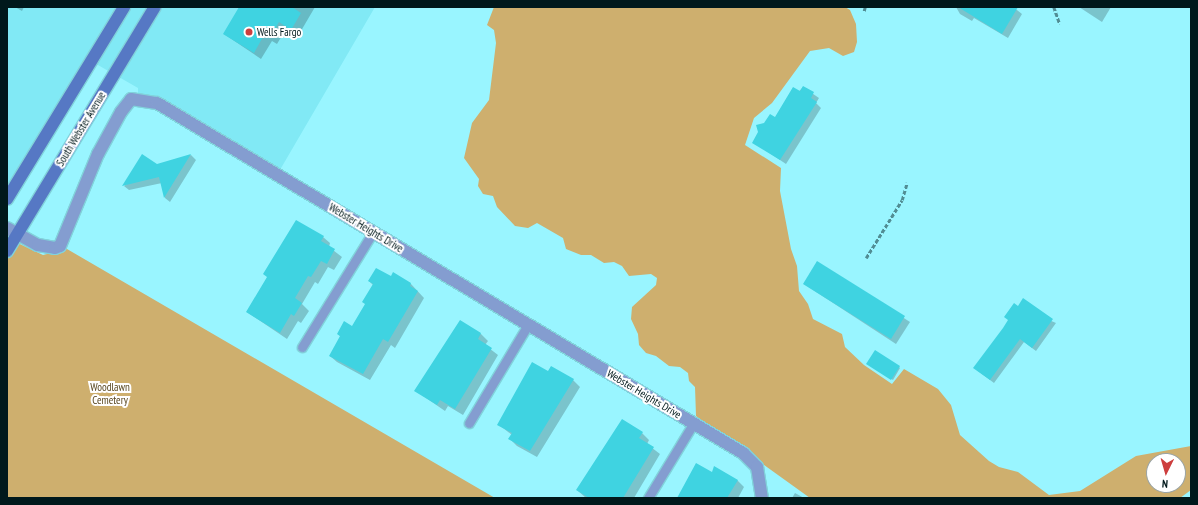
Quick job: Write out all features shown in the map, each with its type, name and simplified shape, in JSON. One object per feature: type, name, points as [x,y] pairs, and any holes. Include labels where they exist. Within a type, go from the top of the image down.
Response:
[{"type":"main road","points":[[7,199],[124,7]]},
{"type":"main road","name":"South Webster Avenue","points":[[7,251],[12,231],[155,7]]},
{"type":"street","name":"Webster Heights Drive","points":[[12,231],[38,245],[55,248],[60,246],[98,154],[131,99],[157,103],[743,453],[757,467],[762,498]]},
{"type":"lane","points":[[302,347],[374,232]]},
{"type":"lane","points":[[469,423],[528,325]]},
{"type":"lane","points":[[648,498],[694,424]]},
{"type":"path","points":[[864,11],[866,7]]},
{"type":"path","points":[[1054,7],[1060,24]]},
{"type":"path","points":[[866,258],[902,200],[907,183]]},
{"type":"shaded area","points":[[7,7],[375,7],[277,175],[157,103],[138,100],[138,88],[91,61],[7,199]]},
{"type":"green space","points":[[494,7],[845,7],[850,10],[856,24],[857,42],[854,52],[843,56],[829,48],[810,51],[772,103],[754,118],[745,145],[781,168],[780,191],[791,249],[797,266],[799,291],[808,304],[813,319],[842,334],[845,347],[864,365],[892,384],[904,369],[938,389],[951,405],[960,435],[989,461],[999,467],[1018,472],[1049,495],[1080,491],[1136,456],[1146,454],[1146,493],[1186,493],[1186,453],[1152,453],[1191,446],[1191,490],[1180,498],[810,498],[696,416],[695,387],[689,381],[688,373],[680,367],[669,366],[656,356],[646,353],[639,345],[638,334],[631,319],[632,307],[656,285],[657,278],[651,274],[629,276],[622,266],[614,262],[604,263],[591,255],[581,255],[566,249],[563,238],[537,223],[528,228],[515,226],[497,207],[493,196],[483,194],[478,186],[479,179],[464,158],[472,123],[489,100],[496,43],[494,30],[487,25]]},
{"type":"green space","name":"Woodlawn Cemetery","points":[[7,238],[43,255],[67,249],[495,498],[7,498]]},
{"type":"building","name":"Wells Fargo","points":[[239,7],[292,7],[301,13],[291,30],[279,22],[269,38],[264,35],[254,53],[223,34]]},
{"type":"building","points":[[958,7],[1018,7],[1002,34]]},
{"type":"building","points":[[803,86],[814,92],[811,98],[817,102],[780,160],[752,143],[758,132],[756,125],[764,123],[770,114],[775,117],[793,87],[800,91]]},
{"type":"building","points":[[142,154],[157,164],[191,154],[164,198],[159,177],[122,186]]},
{"type":"building","points":[[296,220],[324,236],[321,241],[335,249],[327,264],[321,261],[311,277],[308,276],[295,298],[302,303],[294,316],[291,314],[280,333],[246,312],[267,277],[263,274]]},
{"type":"building","points":[[817,261],[905,316],[891,339],[803,284]]},
{"type":"building","points":[[376,268],[391,276],[393,272],[411,283],[410,286],[418,291],[388,342],[383,339],[363,374],[329,356],[340,336],[337,334],[344,321],[352,326],[365,304],[362,302],[373,284],[368,281]]},
{"type":"building","points":[[1023,298],[1053,319],[1032,348],[1020,339],[990,380],[973,368],[1003,328],[1008,320],[1004,317],[1014,303],[1018,306]]},
{"type":"building","points":[[460,320],[481,333],[478,339],[492,348],[455,409],[440,400],[437,405],[414,391]]},
{"type":"building","points":[[875,350],[900,366],[891,380],[866,364]]},
{"type":"building","points":[[532,362],[548,371],[551,366],[574,379],[530,451],[508,439],[512,433],[497,425]]},
{"type":"building","points":[[622,419],[643,432],[639,438],[654,447],[623,498],[589,498],[576,490]]},
{"type":"building","points":[[696,463],[712,472],[714,466],[738,480],[727,498],[677,498]]},
{"type":"place","name":"Wells Fargo","points":[[249,32]]}]
